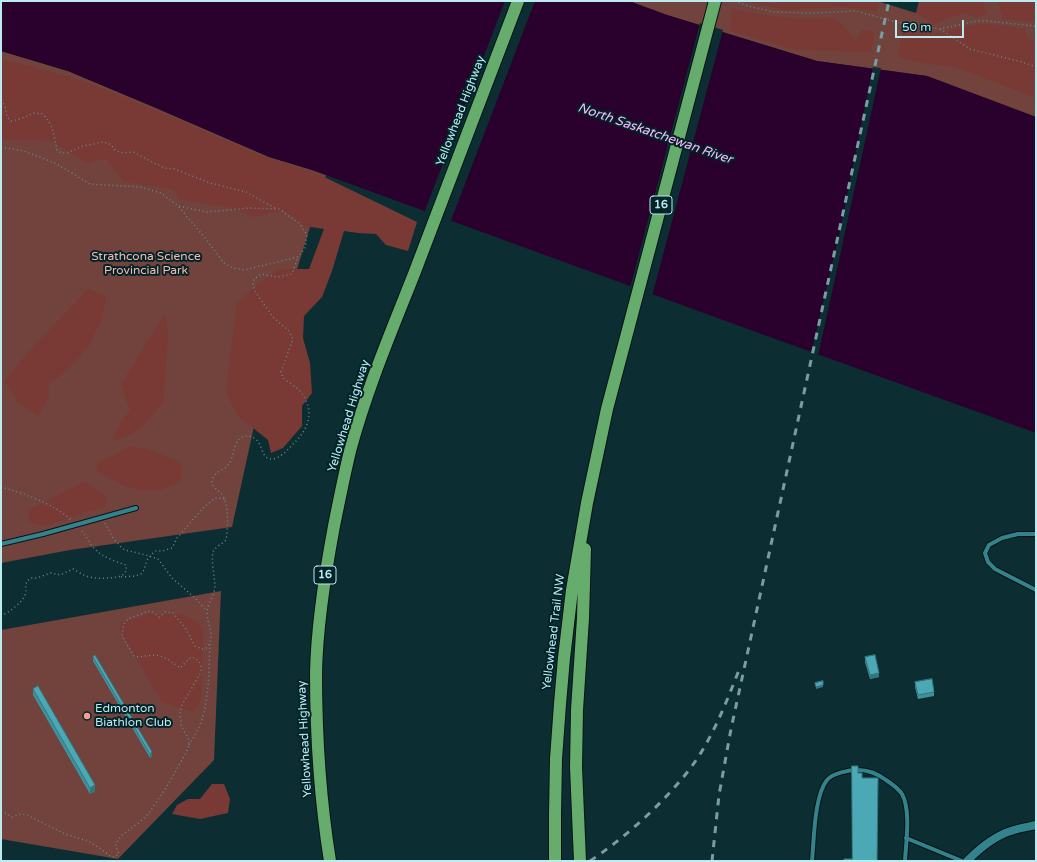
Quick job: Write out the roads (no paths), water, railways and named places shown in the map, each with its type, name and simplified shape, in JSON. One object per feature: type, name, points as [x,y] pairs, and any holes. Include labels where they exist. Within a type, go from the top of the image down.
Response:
[{"type":"highway","name":"Yellowhead Highway","points":[[330,861],[324,820],[317,732],[316,671],[325,576],[342,486],[350,451],[377,368],[518,1]]},
{"type":"highway","name":"Yellowhead Trail NW","points":[[556,861],[556,759],[560,704],[572,590],[587,503],[606,409],[715,1]]},
{"type":"highway","points":[[580,861],[576,767],[587,503]]},
{"type":"street","points":[[967,861],[977,850],[1010,831],[1036,825]]},
{"type":"lane","points":[[1,544],[136,508]]},
{"type":"lane","points":[[1036,534],[1018,534],[1002,538],[989,545],[986,553],[988,562],[994,569],[1036,590]]},
{"type":"lane","points":[[812,861],[817,808],[820,794],[827,780],[838,773],[851,770],[865,770],[880,775],[902,794],[907,810],[905,861]]},
{"type":"lane","points":[[906,838],[962,861]]},
{"type":"water","name":"North Saskatchewan River","points":[[1,1],[629,1],[667,15],[817,61],[927,76],[1036,117],[1036,433],[312,170],[269,157],[68,71],[1,51]]},
{"type":"railway","points":[[712,861],[719,795],[731,729],[889,1]]},
{"type":"railway","points":[[590,861],[645,818],[682,779],[700,755],[713,732],[739,670]]},
{"type":"place","name":"Edmonton Biathlon Club","points":[[87,716]]},
{"type":"park label","name":"Strathcona Science Provincial Park","points":[[146,264]]}]
